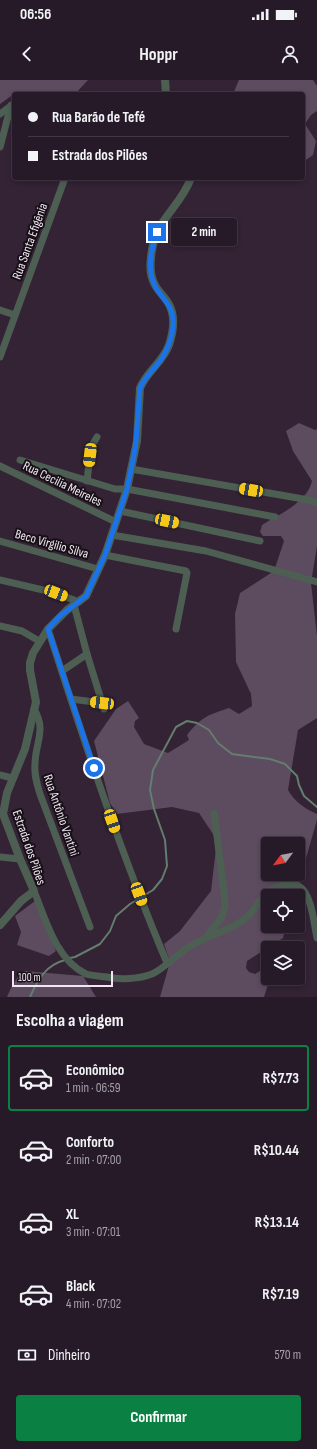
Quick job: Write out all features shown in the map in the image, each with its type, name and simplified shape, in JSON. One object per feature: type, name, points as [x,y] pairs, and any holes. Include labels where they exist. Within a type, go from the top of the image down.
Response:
[{"type":"street","points":[[165,80],[166,92]]},
{"type":"street","points":[[0,114],[12,105]]},
{"type":"street","points":[[0,147],[12,105]]},
{"type":"street","name":"Rua Santa Efigênia","points":[[0,357],[64,180]]},
{"type":"street","name":"Estrada dos Pilões","points":[[0,925],[21,901],[34,891],[2,814],[12,778],[25,749],[36,702],[30,663],[39,641],[48,629],[60,616],[77,604],[88,592],[105,555],[120,511],[127,489],[136,441],[140,388],[143,381],[165,354],[173,328],[172,311],[167,301],[154,284],[150,271],[154,239],[162,222],[177,201],[189,180]]},
{"type":"street","points":[[0,310],[15,315]]},
{"type":"street","points":[[88,481],[91,447],[97,437]]},
{"type":"street","points":[[20,460],[115,489],[127,489],[275,516]]},
{"type":"street","name":"Rua Cecilia Meireles","points":[[0,466],[116,522]]},
{"type":"street","points":[[131,469],[309,500],[317,503]]},
{"type":"street","points":[[120,511],[260,541]]},
{"type":"street","points":[[112,535],[206,550],[317,582]]},
{"type":"street","name":"Beco Virgilio Silva","points":[[0,540],[98,569]]},
{"type":"street","points":[[105,555],[185,570],[187,573],[176,629]]},
{"type":"street","points":[[0,580],[56,593],[77,604],[87,654],[103,706],[71,699]]},
{"type":"street","points":[[0,626],[22,631],[39,641]]},
{"type":"street","points":[[48,629],[94,768],[139,894],[167,963]]},
{"type":"street","points":[[62,671],[87,654]]},
{"type":"street","name":"Rua Antônio Vantini","points":[[34,709],[40,724],[40,737],[35,762],[36,780],[90,927]]},
{"type":"street","points":[[0,775],[12,778]]},
{"type":"street","points":[[207,937],[222,917],[225,906],[214,812]]},
{"type":"street","points":[[0,857],[20,859]]},
{"type":"street","points":[[34,891],[58,949],[70,963],[87,974],[115,979],[147,976],[153,973],[188,947],[248,917],[268,892],[276,887],[289,884],[298,886],[306,893],[317,938]]},
{"type":"shaded area","points":[[0,80],[88,80],[77,92],[12,92],[12,95],[0,104]]},
{"type":"shaded area","points":[[239,80],[313,80],[317,86],[317,111],[311,115],[305,124],[305,92],[234,92]]},
{"type":"shaded area","points":[[305,124],[316,141],[313,155],[305,161]]},
{"type":"shaded area","points":[[299,423],[315,430],[317,429],[317,546],[311,583],[317,636],[317,718],[298,730],[288,790],[300,804],[317,814],[317,820],[305,861],[305,837],[261,837],[261,881],[299,881],[297,889],[261,889],[261,933],[284,933],[283,938],[278,941],[261,941],[261,952],[247,961],[246,968],[249,972],[255,974],[261,970],[261,985],[268,985],[264,997],[160,997],[170,962],[164,944],[180,931],[211,891],[217,840],[199,813],[172,807],[117,814],[110,803],[94,741],[116,709],[128,701],[139,718],[135,721],[134,727],[144,744],[168,753],[189,740],[187,735],[205,717],[229,708],[239,714],[252,706],[251,694],[236,662],[235,614],[240,593],[274,571],[284,541],[281,536],[263,536],[260,532],[262,525],[298,502],[309,489],[312,481],[293,451],[286,431]]},
{"type":"shaded area","points":[[35,901],[56,951],[49,956],[17,945],[21,932],[15,916]]},
{"type":"shaded area","points":[[25,971],[83,976],[96,997],[7,997],[14,982]]},
{"type":"waterway","points":[[70,958],[75,957],[100,944],[110,931],[116,916],[130,904],[153,890],[162,879],[167,866],[165,840],[154,809],[150,790],[153,770],[176,727],[187,721],[197,723],[209,730],[218,743],[232,754],[270,759],[285,764],[297,776],[304,796],[317,807]]},
{"type":"waterway","points":[[30,997],[43,974],[53,965],[65,960]]},
{"type":"route","points":[[94,768],[48,629],[60,616],[86,596],[105,555],[127,489],[136,441],[140,388],[143,381],[165,354],[169,345],[173,328],[172,311],[167,301],[154,284],[150,271],[152,250],[157,232]]}]
